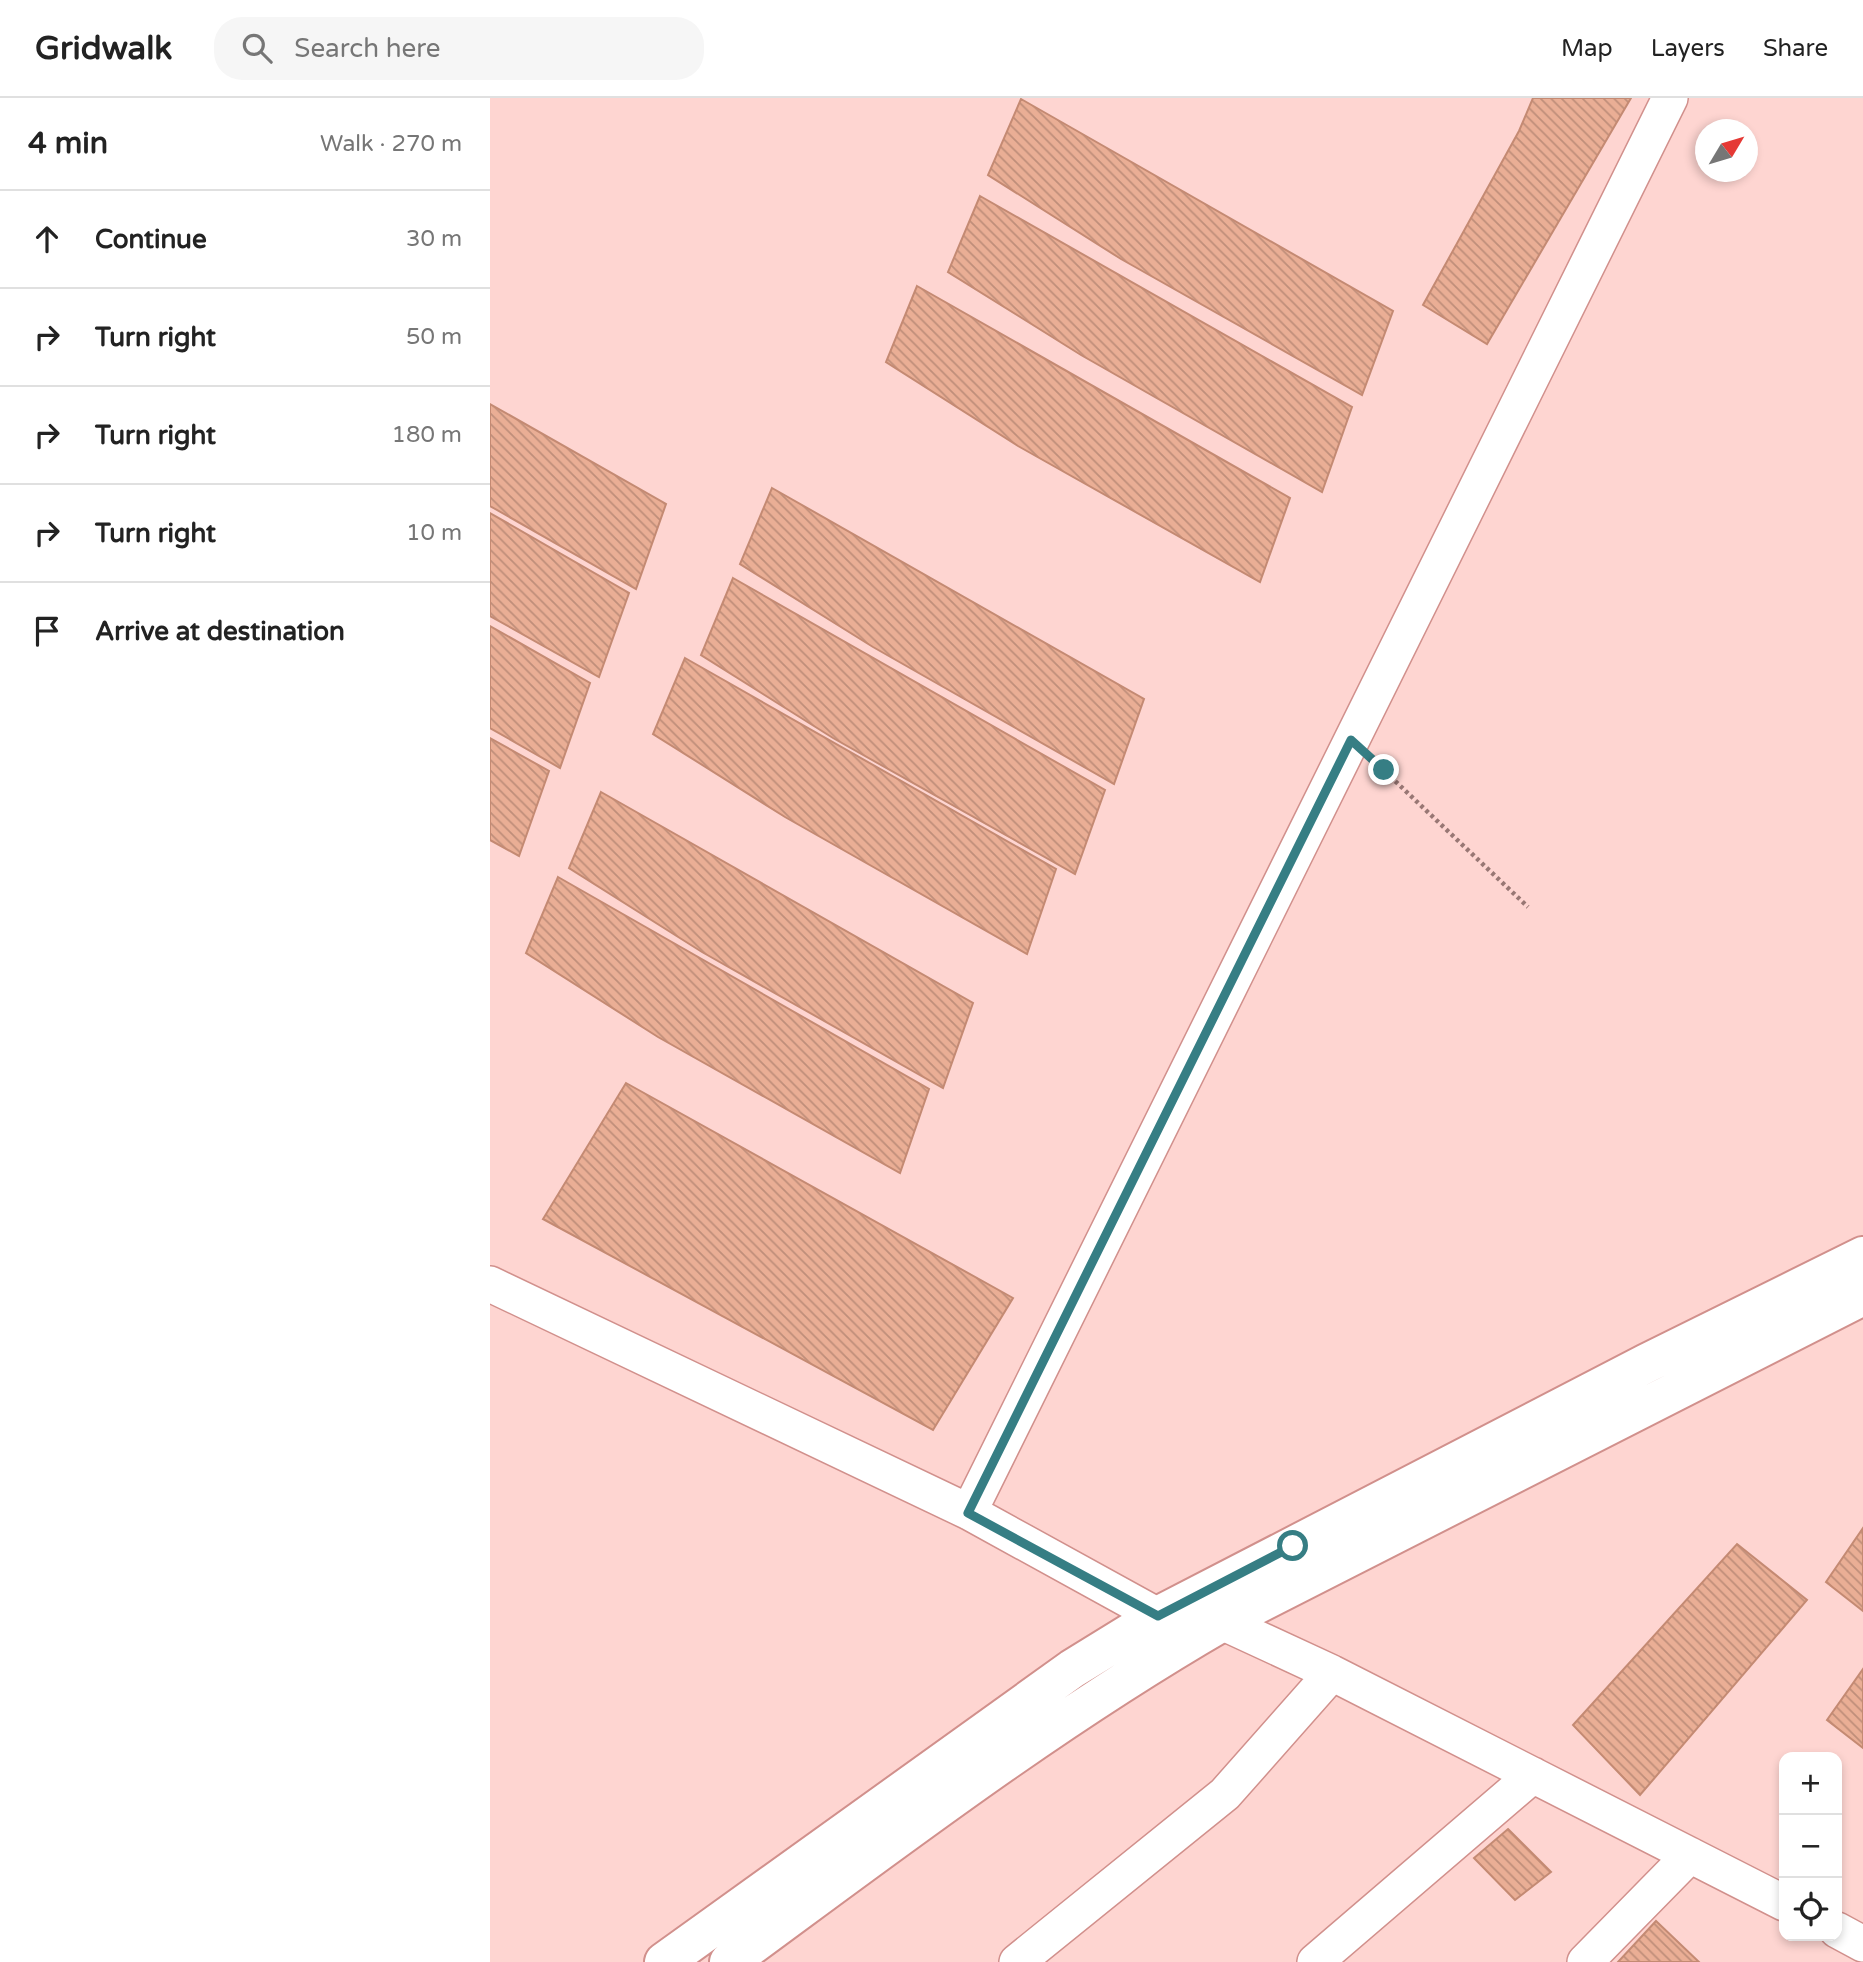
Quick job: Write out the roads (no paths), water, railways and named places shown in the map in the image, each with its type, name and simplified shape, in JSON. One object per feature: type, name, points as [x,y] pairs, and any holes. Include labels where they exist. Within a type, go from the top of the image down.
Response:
[{"type":"main road","points":[[664,1962],[1072,1669],[1158,1616],[1647,1363],[1863,1256]]},
{"type":"main road","points":[[729,1962],[954,1796],[1171,1651],[1222,1622],[1863,1297]]},
{"type":"street","points":[[968,1513],[1670,98]]},
{"type":"street","points":[[490,1284],[968,1513],[1158,1616],[1222,1622],[1332,1673],[1779,1900]]},
{"type":"street","points":[[1017,1962],[1225,1794],[1332,1673]]},
{"type":"street","points":[[1315,1962],[1533,1775]]},
{"type":"street","points":[[1586,1962],[1690,1855]]},
{"type":"street","points":[[1842,1933],[1863,1944]]}]
